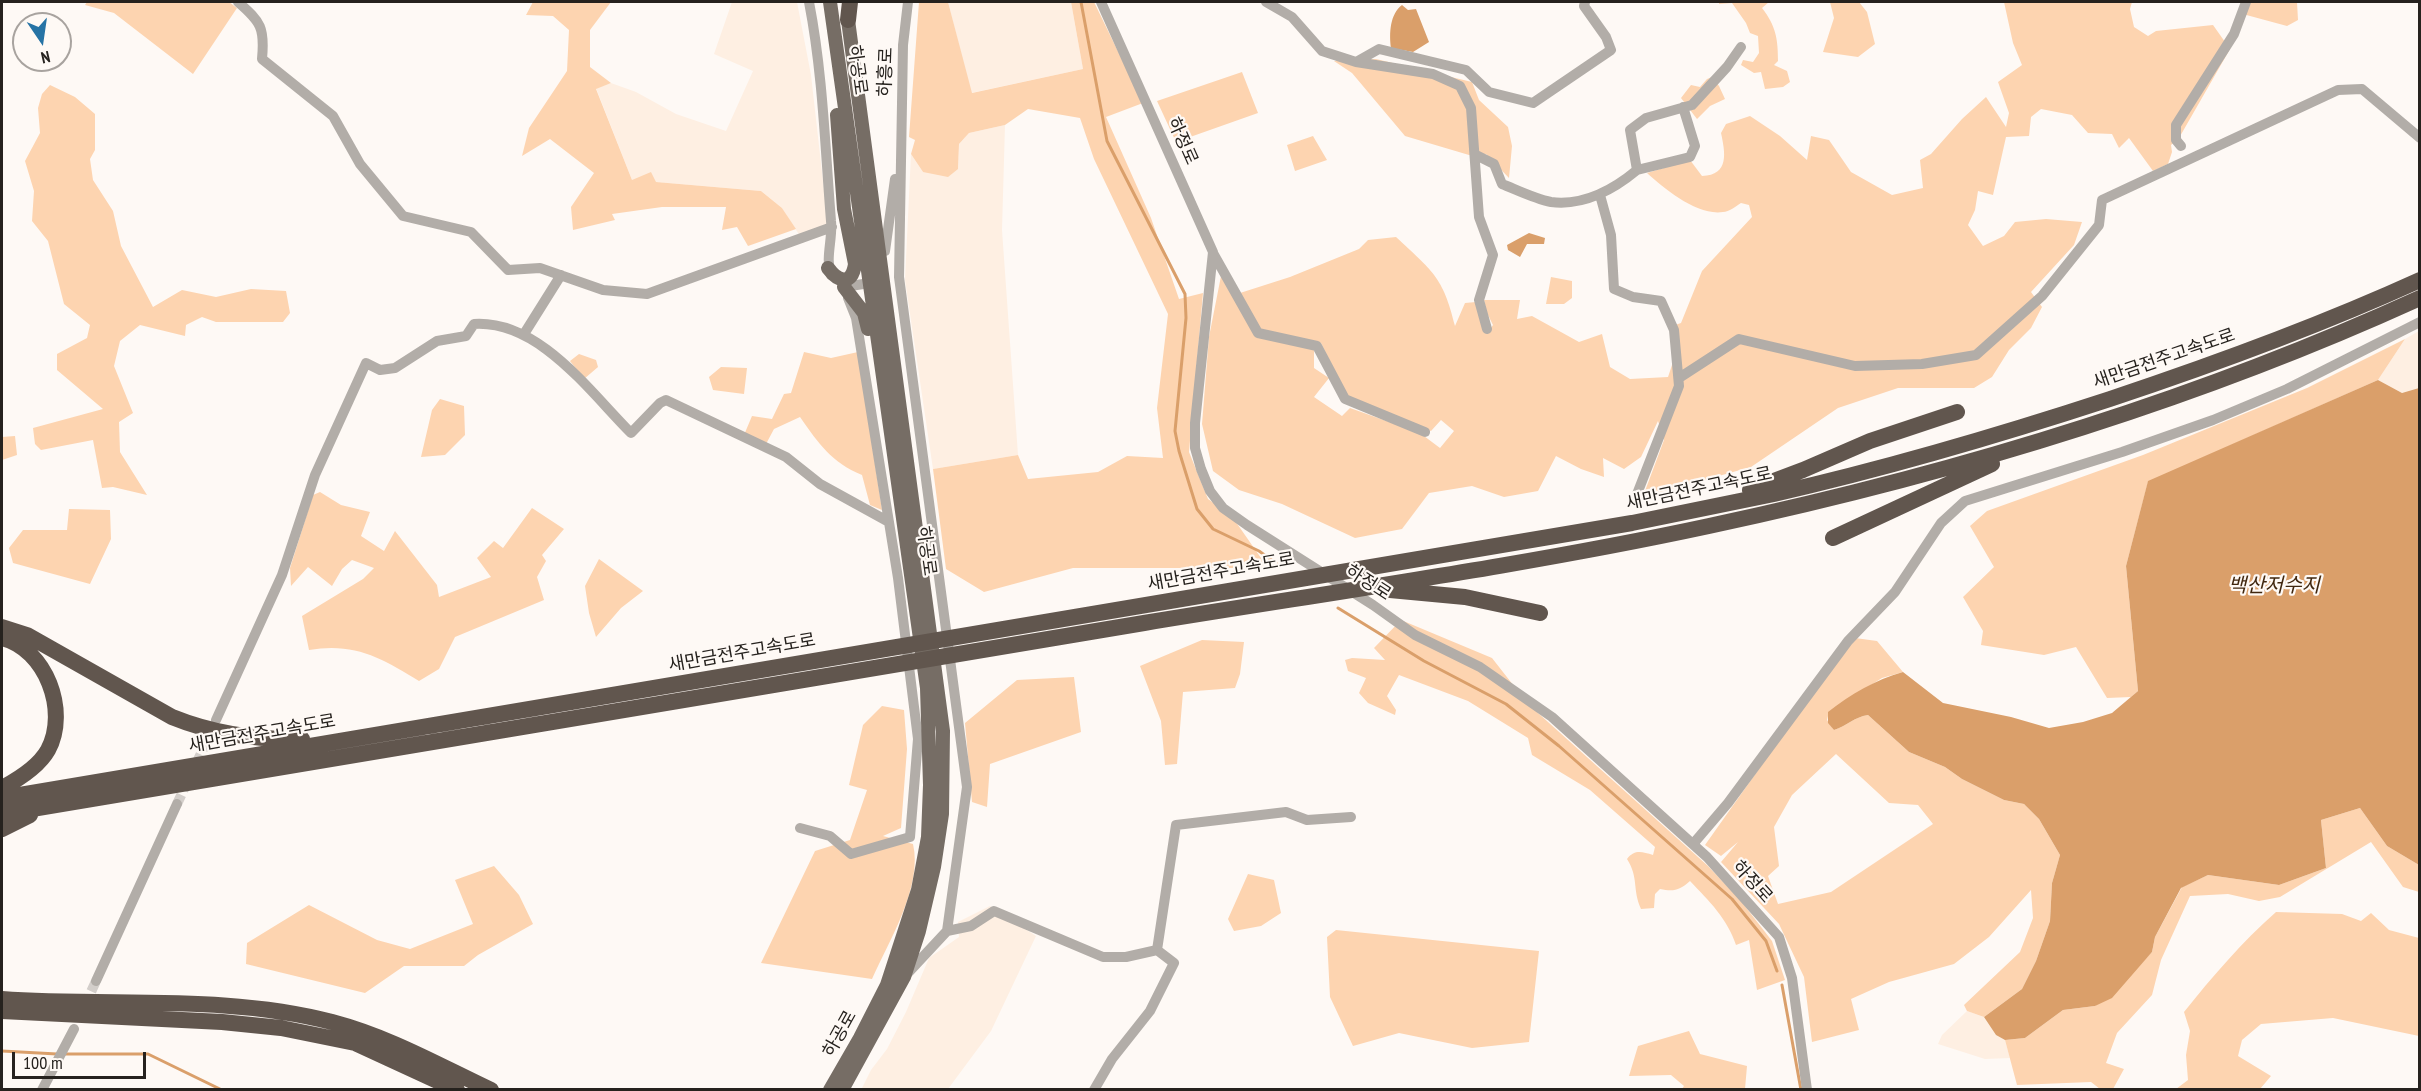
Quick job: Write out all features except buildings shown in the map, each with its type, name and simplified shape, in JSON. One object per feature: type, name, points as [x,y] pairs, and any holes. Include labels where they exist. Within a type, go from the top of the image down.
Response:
[{"type":"highway","points":[[840,21],[847,2]]},
{"type":"highway","name":"새만금전주고속도로","points":[[2,798],[1656,518],[1773,494],[1846,476],[2052,418],[2258,348],[2420,280]]},
{"type":"highway","name":"새만금전주고속도로","points":[[2,814],[1460,573],[1707,527],[1886,485],[2045,440],[2179,397],[2251,370],[2420,298]]},
{"type":"highway","points":[[1656,518],[1761,486],[1870,441],[1957,412]]},
{"type":"highway","points":[[1833,538],[2045,440]]},
{"type":"highway","points":[[1359,588],[1465,597],[1540,613]]},
{"type":"highway","points":[[2,627],[27,635],[172,717],[196,727],[259,738],[342,740]]},
{"type":"highway","points":[[2,638],[12,640],[23,648],[47,679],[56,707],[57,722],[47,753],[34,766],[2,788]]},
{"type":"highway","points":[[2,829],[49,806]]},
{"type":"highway","points":[[2,999],[211,1006],[304,1016],[358,1030],[406,1047],[490,1089]]},
{"type":"highway","points":[[2,1011],[222,1022],[281,1028],[355,1043],[457,1089]]},
{"type":"main road","name":"하공로","points":[[830,2],[840,21],[878,253],[875,282],[886,402],[915,604],[943,730],[942,814],[934,867],[920,931],[903,977],[844,1089]]},
{"type":"main road","name":"하공로","points":[[840,21],[915,604]]},
{"type":"main road","points":[[828,268],[834,276],[841,280],[849,278],[854,273],[855,264],[844,209],[839,163],[840,21]]},
{"type":"main road","points":[[844,287],[864,312],[886,402]]},
{"type":"main road","name":"하공로","points":[[830,1089],[887,985],[918,890],[928,837],[933,688]]},
{"type":"street","points":[[238,2],[259,20],[264,42],[262,60],[333,116],[360,164],[403,216],[471,232],[508,270],[540,268],[603,290],[647,294],[832,227]]},
{"type":"street","points":[[809,2],[822,84],[832,227],[828,268],[833,281],[844,287],[875,282]]},
{"type":"street","name":"하흥로","points":[[901,143],[903,45],[908,2]]},
{"type":"street","name":"하정로","points":[[1101,2],[1213,252],[1195,423],[1195,448],[1210,491],[1223,508],[1247,525],[1373,605],[1415,635],[1480,667],[1552,717],[1707,857],[1779,937],[1792,978],[1807,1089]]},
{"type":"street","points":[[1266,2],[1293,17],[1322,51],[1356,62],[1434,74],[1460,86],[1472,108],[1479,218],[1493,255],[1479,300],[1487,329]]},
{"type":"street","points":[[1356,62],[1379,49],[1466,70],[1489,92],[1533,103],[1611,50],[1606,37],[1584,6],[1585,2]]},
{"type":"street","points":[[2181,146],[2176,140],[2176,125],[2234,34],[2246,2]]},
{"type":"street","points":[[1637,170],[1630,130],[1646,118],[1692,105],[1742,47]]},
{"type":"street","points":[[1679,378],[1739,339],[1855,366],[1922,364],[1976,355],[2049,287],[2099,225],[2102,200],[2338,90],[2362,89],[2420,138]]},
{"type":"street","points":[[1476,154],[1494,164],[1502,184],[1551,202],[1577,201],[1600,195],[1620,184],[1637,170],[1690,157],[1695,146],[1683,106]]},
{"type":"street","points":[[878,253],[885,251],[901,143]]},
{"type":"street","points":[[901,143],[899,277],[967,787],[947,931]]},
{"type":"street","points":[[1600,195],[1611,235],[1614,289],[1633,297],[1661,301],[1674,330],[1679,386],[1637,494]]},
{"type":"street","points":[[1213,252],[1258,333],[1317,346],[1345,399],[1425,432]]},
{"type":"street","points":[[524,334],[561,275]]},
{"type":"street","points":[[800,828],[830,836],[852,854],[910,837],[918,739],[912,690],[915,604],[889,522],[856,318],[844,287]]},
{"type":"street","points":[[1693,844],[1728,803],[1848,640],[1895,592],[1941,523],[1965,501],[2122,452],[2213,420],[2287,389],[2420,322]]},
{"type":"street","points":[[216,720],[282,575],[315,475],[366,363],[380,370],[395,368],[437,340],[466,336],[474,324],[498,325],[524,334],[557,357],[631,433],[660,403],[666,400],[786,457],[820,484],[889,522]]},
{"type":"street","points":[[96,981],[177,804]]},
{"type":"street","points":[[1157,950],[1176,825],[1286,812],[1307,820],[1351,818]]},
{"type":"street","points":[[903,977],[947,931],[971,926],[994,911],[1103,957],[1125,957],[1157,950],[1174,963],[1150,1011],[1112,1059],[1094,1089]]},
{"type":"street","points":[[42,1089],[74,1029]]},
{"type":"shaded area","points":[[87,2],[229,2],[237,8],[193,74],[114,13],[85,5]]},
{"type":"shaded area","points":[[533,2],[611,2],[590,30],[590,67],[611,83],[596,89],[632,180],[651,172],[656,182],[761,191],[782,208],[796,229],[748,246],[737,227],[722,230],[726,207],[662,207],[612,214],[615,220],[573,230],[571,207],[594,173],[550,139],[522,156],[529,128],[567,71],[569,30],[553,16],[526,15]]},
{"type":"shaded area","points":[[732,2],[797,2],[811,75],[828,225],[800,236],[782,208],[761,191],[632,180],[596,88],[611,83],[636,92],[676,114],[726,131],[753,71],[714,54]]},
{"type":"shaded area","points":[[919,2],[948,2],[972,93],[1083,69],[1071,2],[1094,2],[1143,103],[1106,117],[1151,218],[1179,299],[1203,293],[1189,452],[1208,499],[1231,515],[1268,568],[1073,568],[984,592],[946,569],[933,469],[1018,455],[1028,479],[1098,472],[1127,456],[1163,458],[1157,408],[1168,314],[1094,159],[1080,118],[1028,109],[1005,125],[969,133],[959,144],[958,169],[948,177],[923,172],[911,154],[915,140],[909,137]]},
{"type":"shaded area","points":[[948,2],[1071,2],[1083,69],[971,93]]},
{"type":"shaded area","points":[[1719,2],[1769,2],[1762,8],[1777,39],[1778,61],[1774,65],[1787,71],[1790,82],[1783,87],[1765,89],[1761,72],[1754,73],[1741,65],[1743,60],[1753,62],[1759,53],[1758,36],[1750,33],[1732,3],[1719,4]]},
{"type":"shaded area","points":[[1830,2],[1859,2],[1867,12],[1875,44],[1858,57],[1823,52],[1834,18]]},
{"type":"shaded area","points":[[2004,2],[2132,2],[2130,9],[2134,27],[2148,36],[2156,31],[2213,25],[2230,49],[2179,138],[2171,145],[2172,152],[2168,164],[2153,171],[2129,138],[2119,148],[2112,134],[2088,133],[2072,115],[2041,109],[2031,117],[2029,136],[2006,137],[1993,195],[1978,191],[1975,210],[1968,225],[1983,246],[2004,236],[2015,222],[2046,219],[2082,222],[2074,245],[2031,292],[2042,307],[2031,328],[2009,350],[1992,377],[1974,388],[1898,388],[1838,408],[1751,467],[1654,494],[1645,491],[1664,440],[1658,421],[1641,457],[1624,469],[1603,458],[1604,477],[1581,469],[1556,456],[1538,491],[1504,497],[1472,486],[1429,493],[1402,529],[1355,538],[1282,504],[1239,490],[1213,471],[1202,424],[1209,337],[1221,276],[1258,335],[1314,349],[1314,368],[1329,378],[1314,397],[1342,416],[1350,408],[1420,433],[1440,448],[1454,431],[1441,420],[1431,431],[1347,397],[1321,343],[1261,330],[1240,293],[1290,277],[1359,249],[1368,240],[1396,237],[1419,258],[1441,285],[1455,326],[1465,303],[1476,302],[1487,333],[1493,325],[1484,300],[1520,300],[1517,319],[1532,316],[1579,342],[1602,334],[1610,367],[1630,379],[1668,377],[1678,347],[1675,325],[1681,323],[1702,271],[1752,217],[1749,205],[1741,203],[1723,212],[1713,212],[1692,206],[1647,173],[1690,160],[1702,176],[1717,172],[1724,161],[1721,133],[1726,124],[1750,116],[1780,136],[1807,160],[1811,136],[1829,140],[1851,172],[1892,195],[1923,188],[1920,160],[1931,154],[1962,119],[1986,97],[2006,127],[2009,113],[1998,82],[2022,65],[2013,43]]},
{"type":"shaded area","points":[[2242,2],[2297,2],[2298,20],[2287,26],[2239,13]]},
{"type":"shaded area","points":[[1376,59],[1472,82],[1479,100],[1508,127],[1512,146],[1509,178],[1486,154],[1469,155],[1405,136],[1352,73],[1334,61]]},
{"type":"shaded area","points":[[1242,72],[1258,113],[1176,142],[1157,101]]},
{"type":"shaded area","points":[[1712,77],[1725,99],[1710,106],[1697,119],[1681,98],[1691,85],[1700,87]]},
{"type":"shaded area","points":[[50,85],[75,97],[95,114],[95,150],[90,159],[93,180],[113,211],[121,246],[153,307],[182,290],[216,297],[251,289],[286,291],[290,313],[283,322],[216,322],[202,317],[186,325],[185,336],[140,325],[120,341],[114,366],[133,413],[119,422],[120,452],[147,495],[113,487],[102,488],[93,440],[41,450],[35,444],[33,428],[103,409],[57,370],[57,354],[87,338],[90,325],[64,304],[48,241],[32,221],[34,191],[25,161],[40,133],[38,108],[42,94]]},
{"type":"shaded area","points":[[1005,125],[1002,230],[1018,455],[933,469],[905,280],[911,154],[923,172],[958,169],[959,144],[969,133]]},
{"type":"shaded area","points":[[1313,136],[1327,160],[1295,171],[1287,145]]},
{"type":"shaded area","points":[[1551,277],[1572,281],[1572,298],[1564,304],[1546,304]]},
{"type":"shaded area","points":[[2419,331],[2419,388],[2402,393],[2378,380],[2405,339]]},
{"type":"shaded area","points":[[2405,339],[2378,380],[2148,482],[2126,566],[2138,691],[2131,697],[2107,698],[2076,647],[2044,655],[1981,645],[1983,631],[1963,597],[1994,567],[1970,526],[1987,511],[2143,455],[2307,388]]},
{"type":"shaded area","points":[[804,352],[831,358],[858,352],[882,510],[870,505],[862,475],[834,458],[820,444],[800,417],[774,429],[766,444],[744,435],[752,416],[772,419],[784,394],[791,393]]},
{"type":"shaded area","points":[[579,354],[596,360],[598,367],[584,379],[570,361]]},
{"type":"shaded area","points":[[721,367],[747,368],[744,394],[713,390],[709,377]]},
{"type":"shaded area","points":[[440,399],[464,406],[465,435],[445,455],[421,457],[432,410]]},
{"type":"shaded area","points":[[15,436],[17,455],[2,460],[2,437]]},
{"type":"shaded area","points":[[320,492],[341,505],[370,512],[361,536],[384,551],[395,531],[437,585],[439,597],[491,577],[477,558],[494,541],[503,548],[532,508],[564,529],[542,555],[546,561],[537,577],[544,600],[455,637],[439,669],[419,681],[393,665],[354,650],[325,648],[309,650],[302,616],[363,579],[374,568],[352,560],[342,569],[332,586],[308,567],[291,586],[290,568],[313,495]]},
{"type":"shaded area","points":[[69,509],[110,510],[111,539],[90,584],[13,563],[9,548],[23,530],[67,530]]},
{"type":"shaded area","points":[[599,559],[643,591],[621,608],[596,637],[585,586]]},
{"type":"shaded area","points":[[1401,620],[1492,658],[1528,704],[1708,866],[1741,901],[1772,941],[1785,980],[1757,990],[1749,940],[1736,945],[1722,918],[1690,881],[1676,890],[1660,889],[1655,894],[1654,908],[1641,909],[1633,872],[1627,859],[1642,852],[1653,855],[1655,847],[1590,790],[1532,755],[1528,738],[1468,701],[1399,675],[1387,696],[1396,710],[1395,715],[1368,703],[1359,693],[1366,678],[1348,671],[1345,660],[1352,658],[1385,660],[1374,648]]},
{"type":"shaded area","points":[[1855,638],[1877,641],[1903,672],[1882,678],[1829,712],[1827,720],[1834,730],[1868,715],[1909,752],[1945,767],[1962,779],[2004,800],[2024,804],[2039,819],[2060,855],[2052,883],[2050,921],[2036,961],[2022,989],[1984,1017],[1967,1011],[1964,1005],[2020,952],[2033,918],[2031,890],[1989,937],[1954,964],[1889,982],[1851,999],[1859,1030],[1812,1042],[1804,977],[1779,924],[1721,862],[1738,842],[1721,856],[1705,845]],"holes":[[[1836,754],[1889,803],[1918,805],[1933,824],[1831,892],[1778,904],[1768,876],[1779,866],[1774,827],[1792,795]]]},
{"type":"shaded area","points":[[1202,640],[1244,642],[1240,674],[1235,688],[1183,692],[1177,764],[1165,765],[1161,721],[1140,666]]},
{"type":"shaded area","points":[[1074,677],[1081,732],[990,764],[987,807],[972,802],[965,723],[1017,680]]},
{"type":"shaded area","points":[[882,706],[904,710],[907,749],[901,828],[883,836],[913,844],[915,860],[909,895],[895,931],[872,979],[761,963],[815,851],[850,840],[867,790],[849,785],[863,725]]},
{"type":"shaded area","points":[[2360,808],[2387,846],[2419,865],[2419,892],[2403,887],[2371,842],[2280,897],[2259,901],[2228,894],[2190,896],[2161,960],[2152,995],[2117,1033],[2106,1063],[2124,1069],[2113,1089],[2100,1089],[2091,1082],[2017,1085],[2005,1040],[2025,1038],[2063,1010],[2095,1006],[2152,952],[2155,937],[2182,887],[2208,875],[2279,885],[2326,868],[2321,820]]},
{"type":"shaded area","points":[[494,866],[519,895],[533,924],[478,955],[464,966],[404,966],[365,993],[246,964],[247,943],[309,905],[377,940],[410,949],[473,924],[455,880]]},
{"type":"shaded area","points":[[1248,874],[1274,880],[1281,913],[1261,926],[1234,931],[1228,919]]},
{"type":"shaded area","points":[[990,906],[1036,936],[991,1031],[948,1089],[861,1090],[871,1070],[887,1049],[929,958],[959,937],[958,922]]},
{"type":"shaded area","points":[[2276,912],[2342,914],[2361,921],[2371,913],[2389,930],[2419,938],[2419,1036],[2333,1018],[2261,1024],[2242,1040],[2238,1056],[2271,1076],[2260,1089],[2176,1089],[2188,1080],[2186,1055],[2190,1031],[2184,1012],[2251,935]]},
{"type":"shaded area","points":[[1336,930],[1539,951],[1529,1042],[1472,1048],[1399,1033],[1353,1046],[1330,997],[1327,937]]},
{"type":"shaded area","points":[[1967,1011],[1984,1017],[1996,1035],[2005,1040],[2010,1058],[1985,1059],[1938,1044],[1942,1035]]},
{"type":"shaded area","points":[[1689,1031],[1700,1054],[1747,1066],[1745,1089],[1682,1089],[1684,1086],[1671,1075],[1629,1076],[1638,1046]]},
{"type":"water","points":[[1402,5],[1408,10],[1416,9],[1429,42],[1413,52],[1391,48],[1391,24],[1395,13]]},
{"type":"water","points":[[1529,233],[1545,238],[1544,244],[1527,244],[1520,257],[1508,250],[1507,245]]},
{"type":"water","name":"백산저수지","points":[[2378,380],[2402,393],[2419,388],[2419,865],[2387,846],[2360,808],[2321,820],[2326,868],[2279,885],[2208,875],[2181,888],[2155,937],[2152,952],[2112,998],[2095,1006],[2063,1010],[2025,1038],[2005,1040],[1996,1035],[1984,1017],[2022,989],[2036,961],[2050,921],[2052,883],[2060,855],[2039,819],[2024,804],[2004,800],[1962,779],[1945,767],[1909,752],[1868,715],[1834,730],[1828,723],[1828,712],[1864,688],[1903,672],[1943,703],[2011,717],[2049,728],[2083,722],[2112,713],[2138,691],[2126,566],[2148,481]]},
{"type":"waterway","points":[[1081,2],[1107,141],[1185,294],[1186,318],[1175,431],[1197,509],[1213,529],[1259,551],[1277,564]]},
{"type":"waterway","points":[[1338,608],[1424,661],[1506,704],[1559,746],[1732,899],[1766,941],[1777,971]]},
{"type":"waterway","points":[[1782,985],[1801,1090]]},
{"type":"waterway","points":[[2,1051],[57,1054]]},
{"type":"waterway","points":[[64,1054],[148,1054],[222,1090]]},
{"type":"tunnel","points":[[177,804],[214,726]]},
{"type":"tunnel","points":[[85,1005],[96,981]]}]
